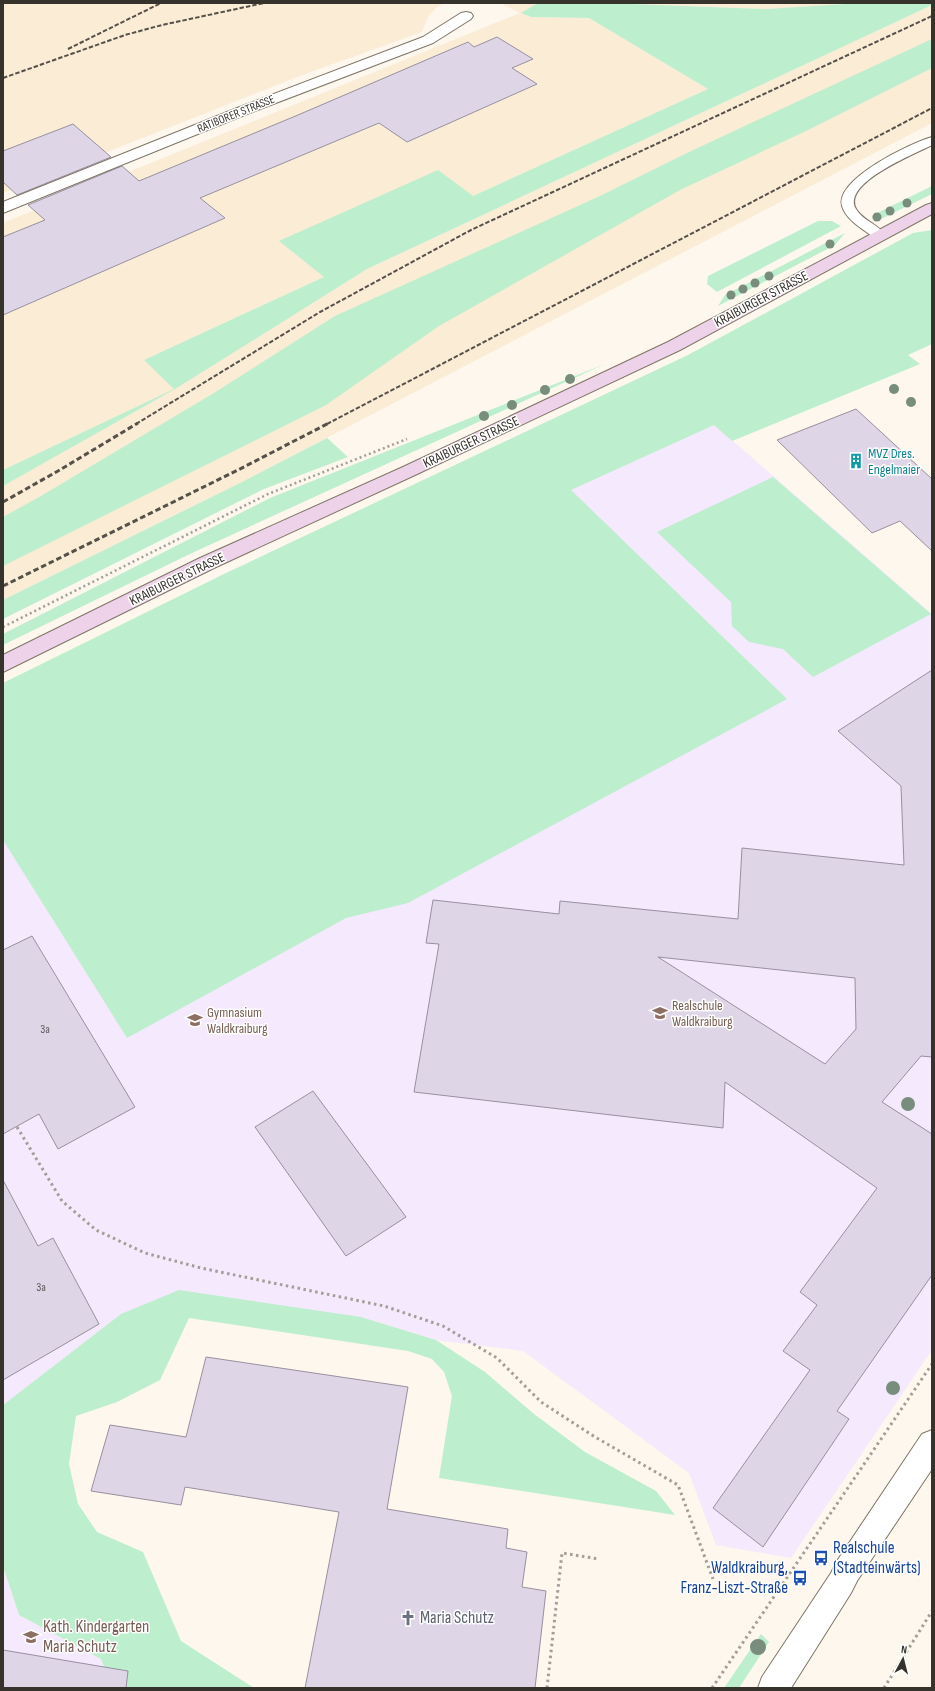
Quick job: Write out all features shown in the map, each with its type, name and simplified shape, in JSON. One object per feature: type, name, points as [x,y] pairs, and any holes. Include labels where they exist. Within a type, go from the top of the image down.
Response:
[{"type":"main road","name":"KRAIBURGER STRASSE","points":[[3,664],[207,564],[416,468],[674,346],[932,208]]},
{"type":"street","name":"RATIBORER STRASSE","points":[[3,208],[242,111],[428,40],[466,16]]},
{"type":"street","points":[[773,1688],[841,1583],[847,1571],[932,1444]]},
{"type":"lane","points":[[879,236],[859,219],[848,206],[847,197],[853,186],[866,174],[932,141]]},
{"type":"path","points":[[3,626],[268,494],[413,437]]},
{"type":"path","points":[[16,1127],[62,1201],[96,1230],[145,1253],[201,1268],[384,1306],[443,1326],[497,1358],[541,1402],[595,1437],[678,1485],[713,1579]]},
{"type":"path","points":[[712,1688],[932,1364]]},
{"type":"path","points":[[547,1688],[562,1553],[599,1559]]},
{"type":"path","points":[[884,1688],[932,1611]]},
{"type":"shaded area","points":[[3,3],[444,3],[436,8],[428,17],[422,32],[305,74],[3,193]]},
{"type":"shaded area","points":[[500,3],[538,3],[521,13],[531,17],[589,18],[708,89],[473,196],[280,241],[324,277],[144,360],[175,388],[367,269],[932,5],[932,123],[242,482],[3,600],[3,486],[168,392],[3,470],[3,223],[520,13]]},
{"type":"shaded area","points":[[603,3],[861,3],[766,9]]},
{"type":"shaded area","name":"Realschule Waldkraiburg","points":[[695,408],[932,614],[932,1350],[791,1558],[716,1545],[689,1473],[523,1351],[436,1340],[361,1317],[121,1314],[3,1405],[3,757],[215,654]]},
{"type":"shaded area","name":"Kath. Kindergarten Maria Schutz","points":[[3,1566],[19,1615],[101,1659],[113,1688],[3,1688]]},
{"type":"green space","points":[[538,3],[603,3],[766,9],[861,3],[932,3],[932,5],[367,269],[175,389],[3,486],[3,470],[174,389],[144,360],[324,277],[279,241],[438,170],[473,196],[708,89],[589,18],[531,17],[521,13]]},
{"type":"green space","points":[[932,39],[932,68],[806,131],[680,190],[439,326],[326,405],[3,566],[3,517],[214,393],[335,316],[600,196],[689,152]]},
{"type":"green space","points":[[932,186],[932,194],[879,220],[874,220],[872,218],[873,215]]},
{"type":"green space","points":[[818,221],[832,221],[841,226],[717,292],[707,284],[708,276]]},
{"type":"green space","points":[[932,230],[932,344],[908,355],[920,364],[732,441],[714,425],[571,490],[787,699],[408,903],[346,918],[127,1038],[3,840],[3,683],[224,574],[688,355],[913,233]]},
{"type":"green space","points":[[845,233],[835,245],[718,306],[725,295]]},
{"type":"green space","points":[[605,364],[194,552],[3,645],[3,634],[270,498]]},
{"type":"green space","points":[[327,438],[348,457],[264,489],[3,619],[3,600],[242,482]]},
{"type":"green space","points":[[773,477],[931,614],[813,677],[783,649],[749,642],[732,626],[731,602],[657,532]]},
{"type":"green space","points":[[179,1290],[361,1317],[436,1340],[485,1372],[534,1414],[585,1452],[656,1491],[675,1515],[439,1478],[452,1396],[444,1372],[432,1359],[408,1351],[189,1318],[160,1380],[117,1402],[76,1416],[69,1464],[78,1504],[97,1532],[143,1552],[181,1641],[254,1688],[113,1688],[101,1659],[19,1615],[3,1566],[3,1405],[121,1314]]},
{"type":"green space","points":[[761,1634],[769,1642],[739,1688],[724,1688]]},
{"type":"building","points":[[497,37],[533,59],[512,68],[537,84],[407,142],[379,123],[200,198],[225,218],[3,315],[3,237],[45,220],[28,205],[122,166],[139,181],[468,42],[474,47]]},
{"type":"building","points":[[73,124],[111,157],[17,195],[3,182],[3,151]]},
{"type":"building","name":"MVZ Dres. Engelmaier","points":[[856,409],[932,479],[932,551],[900,521],[872,533],[777,440]]},
{"type":"building","points":[[932,670],[932,1057],[921,1056],[882,1102],[932,1134],[932,1275],[837,1411],[849,1419],[763,1547],[713,1508],[810,1370],[783,1351],[817,1305],[800,1292],[877,1188],[725,1082],[723,1128],[414,1092],[439,944],[426,943],[433,900],[559,914],[560,901],[738,919],[742,848],[904,865],[901,786],[838,731]],"holes":[[[658,957],[855,978],[856,1029],[825,1064]]]},
{"type":"building","points":[[32,936],[135,1107],[58,1149],[39,1114],[3,1134],[3,950]]},
{"type":"building","points":[[313,1091],[406,1217],[346,1256],[255,1127]]},
{"type":"building","points":[[3,1180],[38,1246],[53,1238],[99,1324],[3,1380]]},
{"type":"building","points":[[206,1357],[408,1387],[387,1509],[508,1529],[506,1548],[527,1552],[522,1587],[546,1591],[535,1688],[305,1688],[339,1512],[185,1487],[181,1505],[91,1491],[110,1425],[186,1437]]},
{"type":"building","points":[[3,1650],[128,1671],[126,1688],[3,1688]]},
{"type":"railway","points":[[68,49],[161,3]]},
{"type":"railway","points":[[3,78],[125,35],[162,25],[264,3]]},
{"type":"railway","points":[[739,3],[783,3]]},
{"type":"railway","points":[[136,424],[320,312],[471,230],[932,16]]},
{"type":"railway","points":[[327,424],[932,108]]},
{"type":"railway","points":[[3,502],[138,423]]},
{"type":"railway","points":[[3,586],[238,470],[329,423]]},
{"type":"place","name":"MVZ Dres. Engelmaier","points":[[856,461]]},
{"type":"place","name":"Realschule Waldkraiburg","points":[[660,1013]]},
{"type":"place","name":"Gymnasium Waldkraiburg","points":[[195,1020]]},
{"type":"place","name":"Realschule (Stadteinwärts)","points":[[821,1558]]},
{"type":"place","name":"Waldkraiburg, Franz-Liszt-Straße","points":[[800,1578]]},
{"type":"place","name":"Maria Schutz","points":[[408,1618]]},
{"type":"place","name":"Kath. Kindergarten Maria Schutz","points":[[31,1637]]}]
